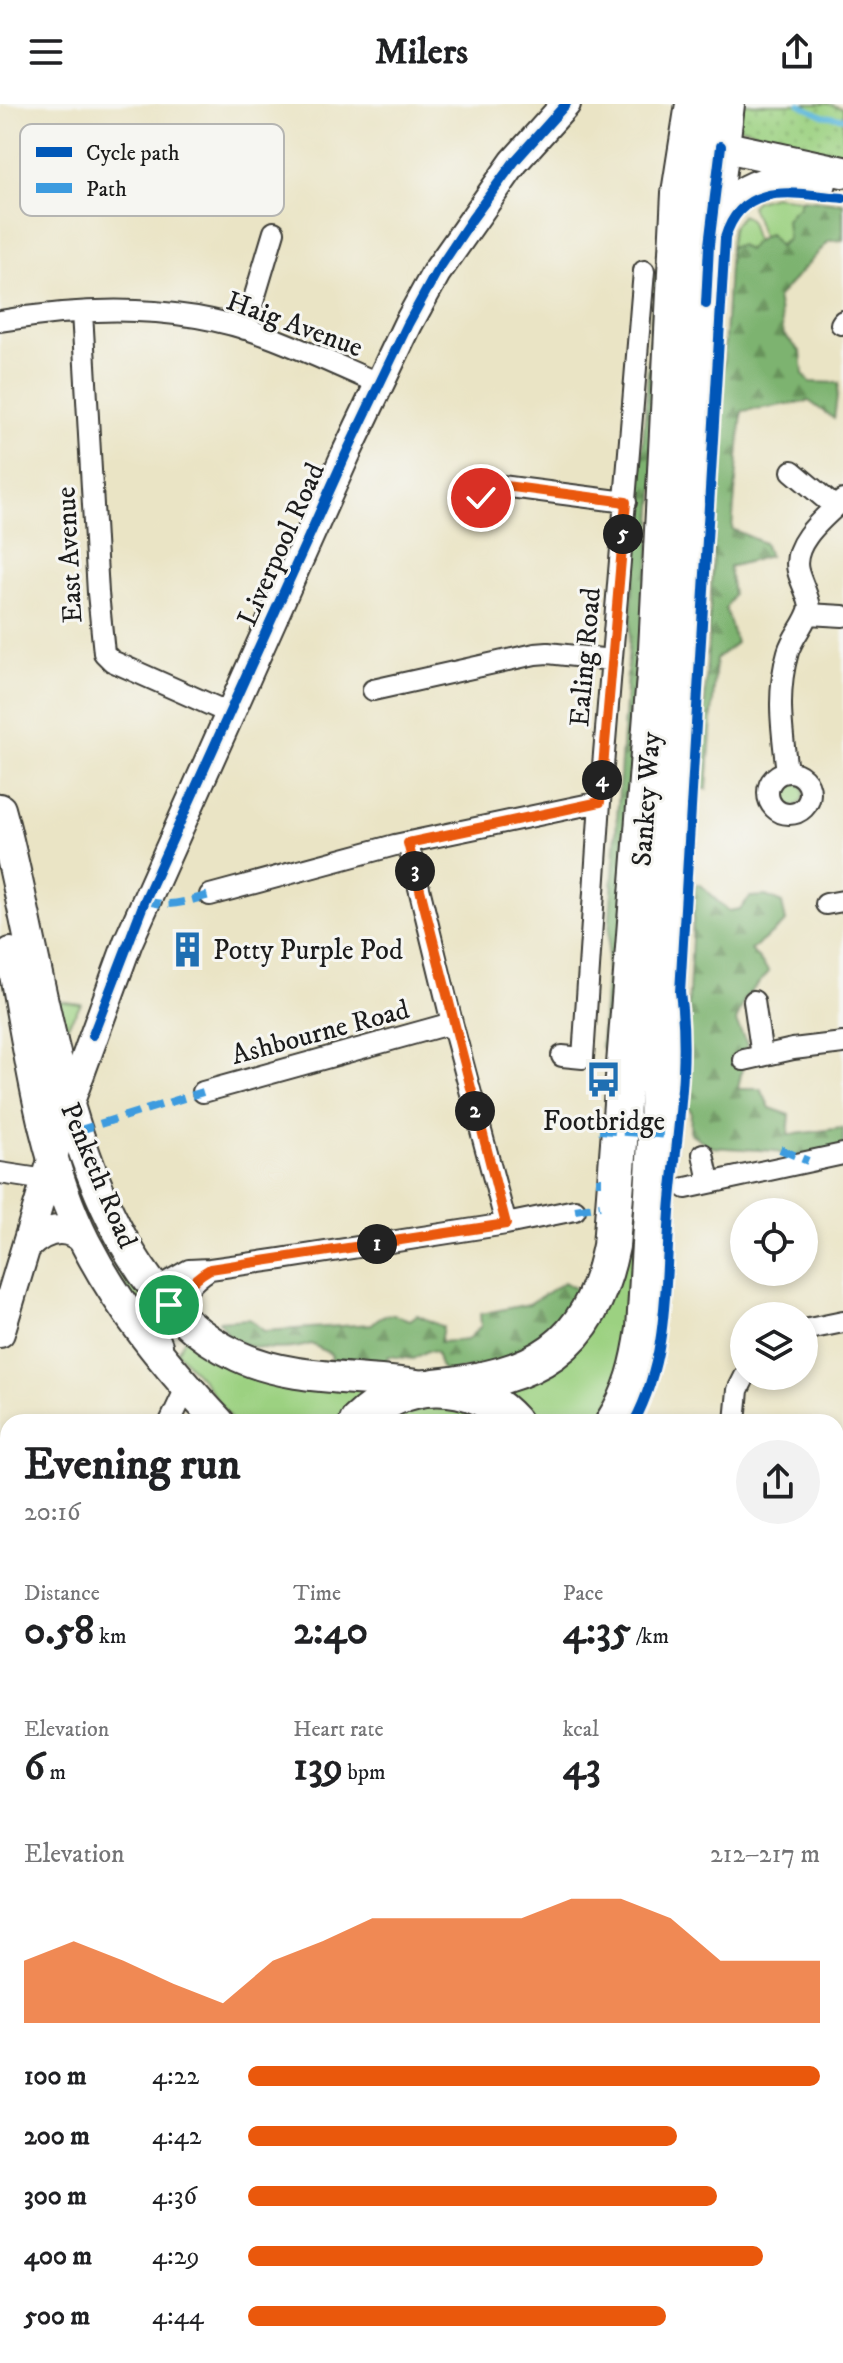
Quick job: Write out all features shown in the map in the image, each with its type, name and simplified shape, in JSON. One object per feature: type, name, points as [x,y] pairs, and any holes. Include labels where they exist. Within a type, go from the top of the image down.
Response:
[{"type":"highway","name":"Sankey Way","points":[[366,1414],[399,1393],[492,1379],[518,1371],[551,1354],[579,1328],[605,1272],[615,1203],[657,650],[680,193],[694,104]]},
{"type":"highway","name":"Sankey Way","points":[[618,1414],[632,1390],[641,1358],[670,1191],[709,245],[726,104]]},
{"type":"highway","points":[[615,1203],[670,1191]]},
{"type":"highway","points":[[432,1387],[458,1389],[486,1400],[503,1414]]},
{"type":"main road","points":[[694,104],[699,129],[712,143],[843,172]]},
{"type":"main road","points":[[668,425],[682,356],[699,166],[710,150],[721,146]]},
{"type":"main road","points":[[709,245],[716,226],[731,202],[759,184],[804,180],[843,187]]},
{"type":"main road","name":"Penketh Road","points":[[0,809],[10,911],[49,1168],[84,1241],[120,1302],[150,1344],[211,1414]]},
{"type":"main road","name":"Penketh Road","points":[[10,911],[87,1161],[121,1236],[156,1290],[181,1318],[210,1342],[240,1358],[270,1367],[432,1387]]},
{"type":"street","name":"Liverpool Road","points":[[0,1333],[68,1107],[145,900],[380,384],[436,273],[514,162],[566,104]]},
{"type":"street","points":[[245,329],[274,232]]},
{"type":"street","name":"Ealing Road","points":[[562,1056],[583,1058],[600,802],[626,502],[639,282]]},
{"type":"street","name":"Haig Avenue","points":[[0,321],[82,312],[158,312],[245,329],[380,384]]},
{"type":"street","name":"East Avenue","points":[[82,312],[104,653],[112,661],[231,714]]},
{"type":"street","points":[[787,772],[779,716],[780,693],[788,652],[808,614],[808,599],[798,573],[797,555],[801,545],[839,504],[788,476],[806,455]]},
{"type":"street","points":[[478,488],[626,502]]},
{"type":"street","points":[[808,614],[843,616]]},
{"type":"street","points":[[373,689],[535,654],[611,660]]},
{"type":"street","points":[[221,897],[408,843],[600,802]]},
{"type":"street","points":[[408,843],[506,1224]]},
{"type":"street","points":[[754,1001],[753,1058],[843,1043]]},
{"type":"street","name":"Ashbourne Road","points":[[203,1093],[452,1023]]},
{"type":"street","points":[[703,1154],[709,1181]]},
{"type":"street","points":[[670,1191],[843,1154]]},
{"type":"street","points":[[0,1173],[49,1168]]},
{"type":"street","points":[[173,1414],[184,1385],[152,1319],[150,1303],[156,1290],[189,1270],[506,1224],[575,1210]]},
{"type":"street","points":[[27,1246],[36,1237],[57,1229],[72,1230],[84,1241]]},
{"type":"street","points":[[181,1318],[185,1291],[194,1279],[210,1269]]},
{"type":"street","points":[[818,1327],[843,1322]]},
{"type":"street","points":[[736,1414],[738,1390]]},
{"type":"green space","points":[[742,104],[828,104],[843,108],[843,170],[749,129],[737,127]]},
{"type":"green space","points":[[774,196],[801,199],[788,239],[778,246],[769,234],[762,237],[751,206],[756,201]]},
{"type":"green space","points":[[801,199],[843,203],[843,240],[829,241],[777,298],[784,335],[801,352],[803,374],[810,382],[839,383],[834,419],[809,401],[742,411],[732,529],[764,543],[769,556],[729,567],[733,595],[726,609],[736,643],[716,659],[707,789],[700,789],[730,247],[739,245],[748,250],[754,242],[769,234],[779,246],[788,239],[786,220],[799,207]]},
{"type":"green space","points":[[742,215],[749,219],[756,241],[748,250],[739,245],[730,247],[732,228]]},
{"type":"green space","points":[[655,271],[670,272],[614,1050],[601,1048]]},
{"type":"green space","points":[[790,779],[800,783],[804,793],[800,803],[790,807],[780,803],[776,793],[780,783]]},
{"type":"green space","points":[[695,884],[699,884],[728,911],[740,909],[750,897],[766,896],[782,903],[786,922],[751,950],[769,972],[745,998],[736,1022],[747,1044],[738,1089],[761,1089],[770,1108],[790,1115],[788,1135],[843,1128],[843,1147],[790,1158],[775,1151],[711,1147],[690,1133],[691,1111],[683,1103]]},
{"type":"green space","points":[[58,1001],[81,1004],[64,1031]]},
{"type":"green space","points":[[94,1205],[145,1291],[143,1307],[138,1308],[82,1207]]},
{"type":"green space","points":[[632,1224],[636,1224],[637,1322],[605,1414],[521,1414],[501,1394]]},
{"type":"green space","points":[[564,1282],[582,1292],[575,1308],[533,1354],[446,1373],[440,1366],[436,1352],[427,1351],[413,1359],[388,1356],[382,1370],[333,1367],[331,1354],[311,1344],[281,1349],[247,1345],[230,1336],[219,1321],[249,1319],[264,1331],[372,1324],[385,1315],[410,1320],[417,1315],[443,1327],[440,1342],[467,1340],[481,1326],[480,1314],[529,1304]]},
{"type":"green space","points":[[186,1337],[368,1390],[348,1414],[227,1414],[177,1352]]},
{"type":"green space","points":[[446,1397],[481,1414],[396,1414]]},
{"type":"waterway","points":[[799,104],[824,116],[843,118]]},
{"type":"marked path","points":[[145,900],[170,904],[210,895]]},
{"type":"marked path","points":[[77,1131],[203,1092]]},
{"type":"marked path","points":[[599,1130],[684,1136]]},
{"type":"marked path","points":[[780,1149],[808,1161]]},
{"type":"marked path","points":[[596,1181],[602,1181]]},
{"type":"marked path","points":[[575,1210],[600,1206]]},
{"type":"cycle path","points":[[93,1035],[145,900],[346,454],[408,324],[436,273],[472,219],[514,162],[566,104]]},
{"type":"cycle path","points":[[706,304],[709,245],[721,146]]},
{"type":"cycle path","points":[[638,1414],[654,1369],[664,1313],[682,1096],[684,1044],[680,992],[725,238],[733,219],[744,206],[757,198],[789,193],[843,198]]},
{"type":"place","name":"Potty Purple Pod","points":[[187,949]]},
{"type":"place","name":"Footbridge","points":[[604,1080]]},
{"type":"route","points":[[169,1305],[181,1318],[185,1291],[194,1279],[210,1269],[506,1224],[408,843],[600,802],[626,502],[483,483],[481,498]]}]
